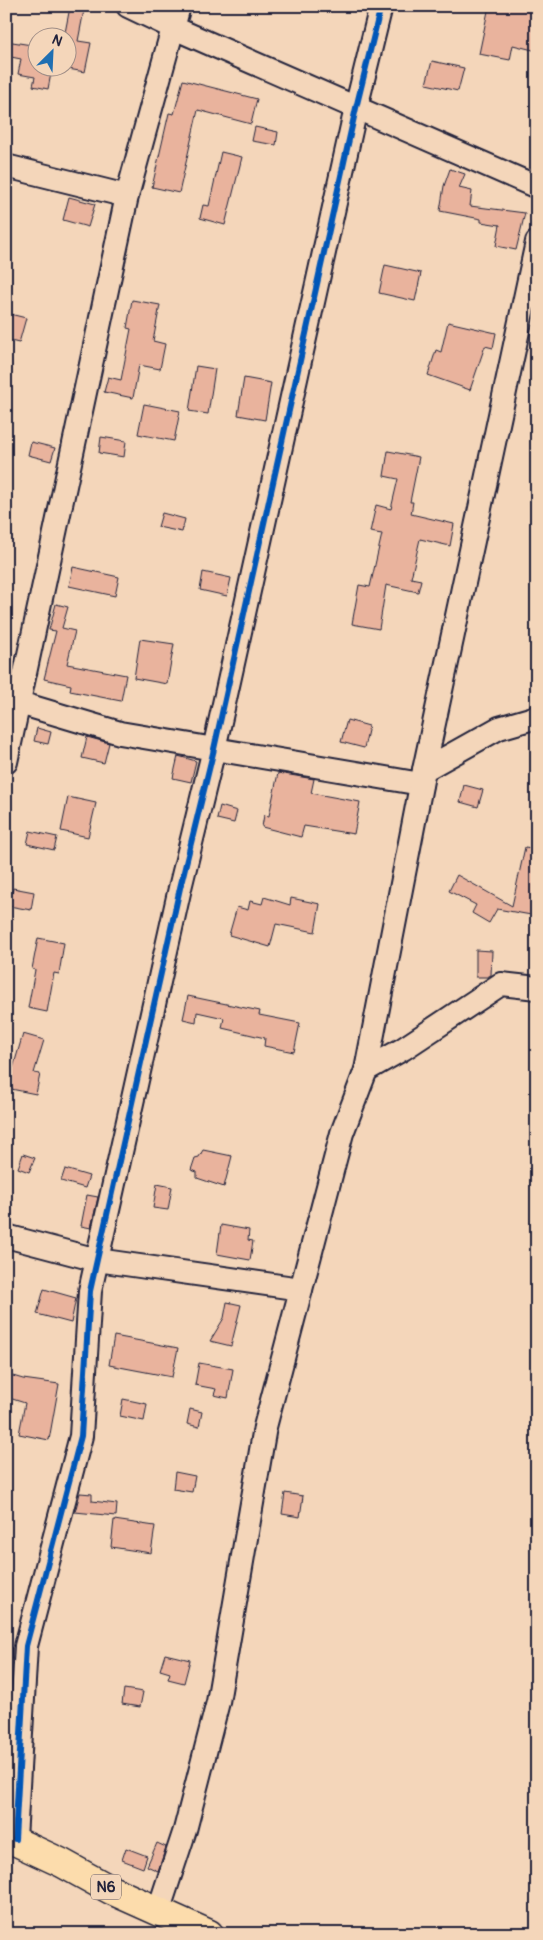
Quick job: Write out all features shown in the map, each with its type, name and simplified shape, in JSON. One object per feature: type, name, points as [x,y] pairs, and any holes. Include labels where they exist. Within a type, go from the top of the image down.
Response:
[{"type":"highway","name":"N6","points":[[11,1838],[111,1890],[209,1934]]},
{"type":"street","points":[[128,6],[174,28],[537,187]]},
{"type":"street","points":[[6,762],[13,701],[126,196],[179,6]]},
{"type":"street","points":[[11,1838],[26,1646],[81,1436],[90,1291],[178,897],[214,749],[356,108],[381,6]]},
{"type":"street","points":[[6,166],[126,196]]},
{"type":"street","points":[[158,1912],[185,1830],[218,1702],[265,1427],[342,1133],[366,1070],[422,777],[537,242]]},
{"type":"street","points":[[13,701],[120,733],[214,749],[422,777],[499,728],[537,717]]},
{"type":"street","points":[[366,1070],[403,1049],[501,984],[537,988]]},
{"type":"street","points":[[6,1236],[97,1260],[301,1289]]},
{"type":"building","points":[[489,6],[537,6],[537,51],[513,45],[510,60],[479,54]]},
{"type":"building","points":[[70,7],[84,10],[78,41],[78,28],[66,28]]},
{"type":"building","points":[[6,41],[28,44],[28,76],[18,74],[21,59],[6,56]]},
{"type":"building","points":[[78,41],[91,43],[85,72],[78,71]]},
{"type":"building","points":[[432,61],[464,68],[458,91],[426,84]]},
{"type":"building","points":[[35,78],[50,78],[48,89],[33,86]]},
{"type":"building","points":[[183,80],[257,99],[251,124],[198,110],[179,193],[152,187],[169,113],[174,114]]},
{"type":"building","points":[[255,127],[278,132],[276,145],[252,141]]},
{"type":"building","points":[[221,152],[242,157],[225,225],[200,218],[203,205],[209,206]]},
{"type":"building","points":[[450,169],[465,174],[459,188],[472,191],[470,206],[525,213],[516,250],[496,246],[500,225],[481,222],[481,219],[440,211],[444,186]]},
{"type":"building","points":[[69,197],[95,204],[88,227],[63,220]]},
{"type":"building","points":[[385,265],[421,273],[415,301],[379,293]]},
{"type":"building","points":[[132,300],[160,305],[153,341],[165,344],[160,369],[139,365],[133,398],[104,392],[108,377],[121,380],[131,329],[127,328]]},
{"type":"building","points":[[6,313],[26,318],[19,343],[6,340]]},
{"type":"building","points":[[448,322],[496,333],[493,348],[485,346],[470,390],[428,375],[436,350],[441,352]]},
{"type":"building","points":[[196,366],[215,369],[208,414],[189,411]]},
{"type":"building","points":[[244,378],[271,383],[265,420],[238,415]]},
{"type":"building","points":[[144,404],[180,411],[174,441],[138,434]]},
{"type":"building","points":[[101,437],[126,441],[124,457],[99,453]]},
{"type":"building","points":[[31,442],[55,448],[51,461],[28,455]]},
{"type":"building","points":[[388,451],[419,457],[410,502],[413,502],[411,514],[454,524],[450,546],[420,539],[411,578],[421,580],[418,592],[386,585],[379,629],[352,624],[359,585],[370,587],[382,534],[370,532],[376,505],[391,509],[398,479],[384,476]]},
{"type":"building","points":[[162,513],[185,519],[182,532],[158,527]]},
{"type":"building","points":[[73,567],[119,577],[115,596],[69,586]]},
{"type":"building","points":[[203,572],[231,578],[227,596],[200,590]]},
{"type":"building","points":[[56,604],[68,607],[62,628],[75,631],[67,664],[126,675],[121,701],[70,691],[71,685],[44,679],[56,631],[49,630]]},
{"type":"building","points":[[140,639],[174,644],[167,684],[134,678]]},
{"type":"building","points":[[347,720],[369,726],[364,748],[341,742]]},
{"type":"building","points":[[37,728],[51,732],[48,744],[34,741]]},
{"type":"building","points":[[87,737],[109,743],[104,763],[82,758]]},
{"type":"building","points":[[178,756],[196,761],[191,782],[173,778]]},
{"type":"building","points":[[278,773],[314,779],[311,793],[360,802],[354,834],[304,826],[301,837],[262,827],[264,815],[269,816]]},
{"type":"building","points":[[464,785],[483,790],[478,807],[460,802]]},
{"type":"building","points":[[68,797],[96,803],[88,837],[61,831]]},
{"type":"building","points":[[220,806],[237,811],[234,823],[217,819]]},
{"type":"building","points":[[30,831],[57,837],[54,850],[27,844]]},
{"type":"building","points":[[525,847],[537,849],[537,916],[497,909],[489,923],[472,913],[476,905],[449,891],[457,875],[512,906]]},
{"type":"building","points":[[13,888],[34,892],[31,910],[9,906]]},
{"type":"building","points":[[264,897],[290,905],[291,898],[320,904],[315,932],[276,924],[270,947],[229,935],[237,907],[248,910],[250,901],[262,904]]},
{"type":"building","points":[[38,938],[64,943],[59,974],[54,973],[47,1012],[28,1008],[35,970],[32,969]]},
{"type":"building","points":[[476,950],[492,951],[491,975],[487,977],[476,977]]},
{"type":"building","points":[[188,996],[260,1011],[259,1015],[300,1023],[294,1052],[264,1046],[265,1038],[222,1028],[224,1018],[197,1012],[196,1022],[183,1019]]},
{"type":"building","points":[[23,1034],[44,1040],[34,1073],[40,1074],[36,1094],[6,1088],[6,1067],[13,1068]]},
{"type":"building","points":[[203,1150],[232,1156],[224,1187],[197,1178],[197,1172],[191,1170],[195,1158],[199,1157]]},
{"type":"building","points":[[23,1154],[35,1158],[29,1172],[18,1168]]},
{"type":"building","points":[[65,1169],[89,1176],[85,1188],[61,1181]]},
{"type":"building","points":[[157,1184],[172,1187],[168,1210],[153,1208]]},
{"type":"building","points":[[87,1195],[98,1197],[91,1228],[81,1226]]},
{"type":"building","points":[[221,1225],[249,1230],[248,1240],[253,1241],[250,1260],[217,1254]]},
{"type":"building","points":[[44,1289],[76,1298],[71,1323],[37,1314]]},
{"type":"building","points":[[227,1302],[241,1305],[231,1346],[210,1341],[224,1318]]},
{"type":"building","points":[[114,1336],[178,1348],[172,1377],[109,1365]]},
{"type":"building","points":[[199,1363],[233,1369],[228,1398],[214,1395],[216,1389],[195,1385]]},
{"type":"building","points":[[6,1374],[23,1379],[59,1384],[49,1440],[19,1434],[25,1403],[6,1397]]},
{"type":"building","points":[[123,1399],[147,1404],[144,1421],[120,1416]]},
{"type":"building","points":[[190,1409],[202,1412],[199,1427],[187,1424]]},
{"type":"building","points":[[175,1472],[195,1476],[192,1492],[173,1489]]},
{"type":"building","points":[[80,1493],[92,1494],[92,1501],[117,1504],[116,1516],[75,1512]]},
{"type":"building","points":[[285,1493],[303,1496],[300,1517],[282,1514]]},
{"type":"building","points":[[114,1520],[155,1526],[151,1553],[111,1547]]},
{"type":"building","points":[[165,1654],[190,1660],[184,1683],[168,1679],[170,1673],[160,1670]]},
{"type":"building","points":[[124,1689],[143,1692],[140,1707],[122,1704]]},
{"type":"building","points":[[157,1843],[166,1847],[158,1871],[147,1866]]},
{"type":"building","points":[[126,1848],[147,1856],[143,1868],[122,1860]]},
{"type":"cycle path","points":[[15,1839],[26,1646],[81,1436],[90,1291],[180,888],[214,749],[356,108],[381,6]]}]
